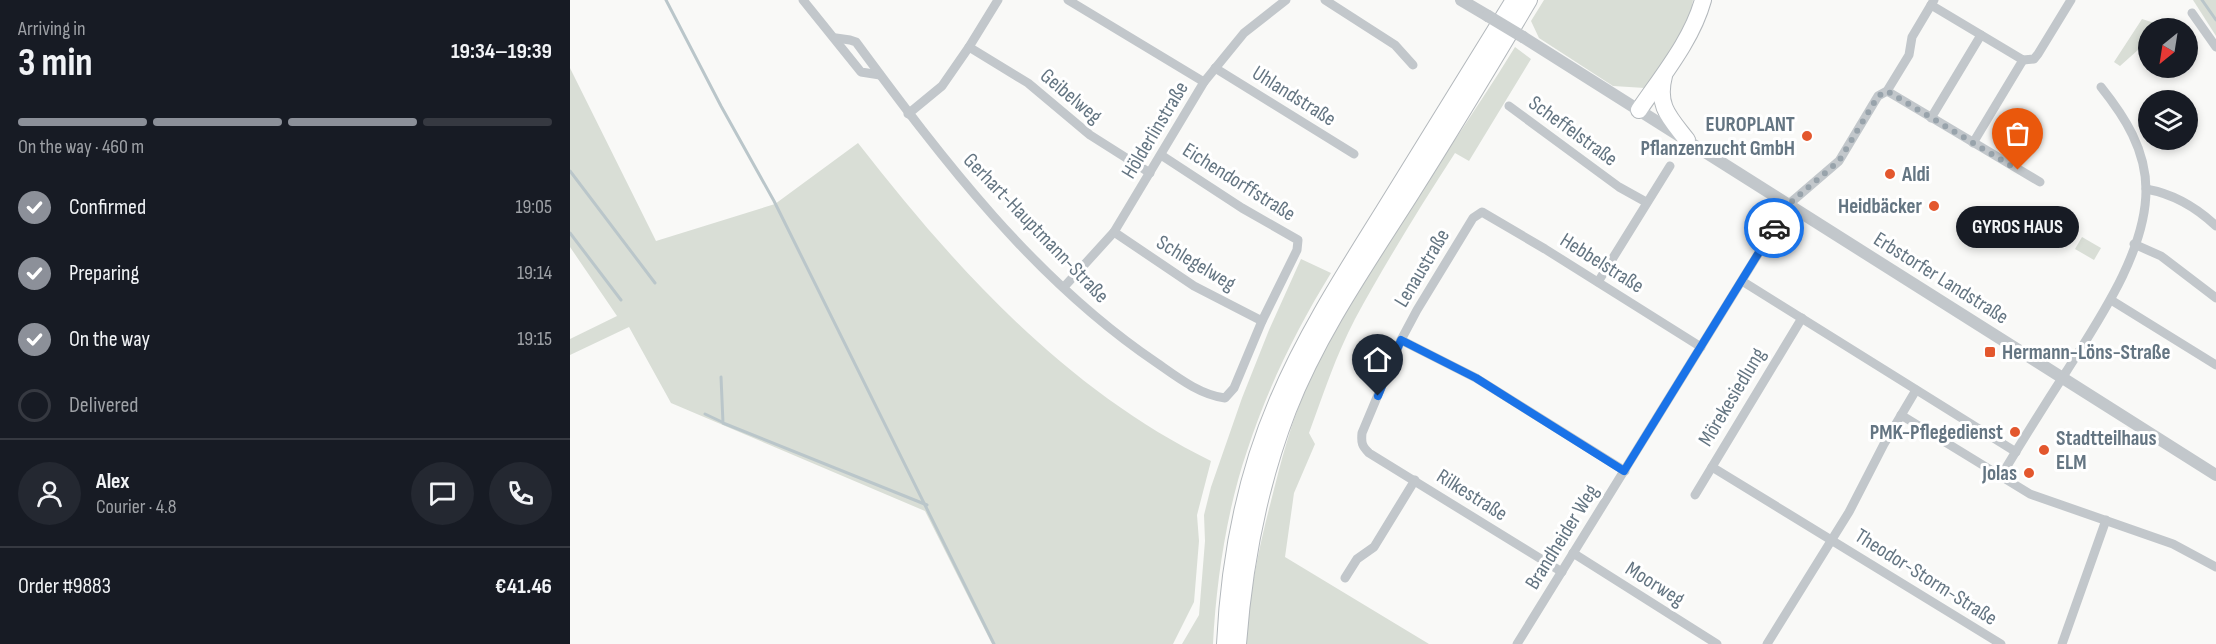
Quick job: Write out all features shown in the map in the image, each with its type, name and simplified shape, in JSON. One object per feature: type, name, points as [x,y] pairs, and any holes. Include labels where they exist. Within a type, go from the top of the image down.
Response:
[{"type":"highway","points":[[1225,644],[1229,592],[1244,508],[1252,473],[1277,402],[1333,294],[1514,0]]},
{"type":"highway","points":[[1238,644],[1245,575],[1265,477],[1289,407],[1360,274],[1449,134],[1529,0]]},
{"type":"highway","points":[[1639,110],[1665,73],[1693,26],[1703,0]]},
{"type":"highway","points":[[1665,73],[1661,88],[1663,105],[1687,140]]},
{"type":"street","name":"Gerhart-Hauptmann-Straße","points":[[803,0],[836,38],[856,42],[908,114],[977,198],[1064,287],[1135,349],[1211,396],[1225,398],[1234,388],[1262,321],[1297,250],[1298,240]]},
{"type":"street","points":[[908,114],[942,86],[998,0]]},
{"type":"street","points":[[1068,0],[1204,82]]},
{"type":"street","name":"Hölderlinstraße","points":[[1064,287],[1114,232],[1204,82],[1244,33],[1286,0]]},
{"type":"street","points":[[1325,0],[1395,45],[1413,65]]},
{"type":"street","name":"Erbstorfer Landstraße","points":[[1461,0],[1789,204],[1888,269],[2216,475]]},
{"type":"street","points":[[1933,2],[2023,60],[2034,59],[2038,54],[2071,0]]},
{"type":"street","name":"Brandheider Weg","points":[[1517,644],[1789,204],[1839,161],[1878,96],[1887,91],[1908,56],[1912,36],[1933,2]]},
{"type":"street","points":[[2192,13],[2216,47]]},
{"type":"street","points":[[1931,117],[1981,35]]},
{"type":"street","name":"Geibelweg","points":[[969,47],[1028,83],[1090,135],[1150,173]]},
{"type":"street","points":[[1973,143],[2023,60]]},
{"type":"street","name":"Uhlandstraße","points":[[1215,68],[1354,154]]},
{"type":"street","points":[[2001,476],[2110,300],[2134,244],[2142,218],[2146,189],[2140,154],[2131,130],[2101,87]]},
{"type":"street","points":[[1887,91],[2040,182]]},
{"type":"street","name":"Scheffelstraße","points":[[1509,106],[1619,187],[1646,202]]},
{"type":"street","name":"Eichendorffstraße","points":[[1161,155],[1242,208],[1298,240]]},
{"type":"street","points":[[1598,282],[1670,166]]},
{"type":"street","points":[[2146,189],[2174,196],[2190,205],[2216,226]]},
{"type":"street","name":"Hebbelstraße","points":[[1482,212],[1701,347]]},
{"type":"street","name":"Lenaustraße","points":[[1363,447],[1362,433],[1401,340],[1451,252],[1473,218],[1482,212]]},
{"type":"street","name":"Schlegelweg","points":[[1114,232],[1194,286],[1262,321]]},
{"type":"street","points":[[2134,244],[2161,256],[2216,298]]},
{"type":"street","points":[[1742,281],[2016,452]]},
{"type":"street","points":[[2110,300],[2216,365]]},
{"type":"street","name":"Mörekesiedlung","points":[[1695,495],[1802,318]]},
{"type":"street","points":[[1401,340],[1476,378],[1624,471]]},
{"type":"street","points":[[1832,540],[1916,390]]},
{"type":"street","points":[[1901,415],[2030,494],[2173,544],[2216,567]]},
{"type":"street","name":"Rilkestraße","points":[[1363,447],[1562,572]]},
{"type":"street","name":"Theodor-Storm-Straße","points":[[1712,467],[2001,644]]},
{"type":"street","points":[[1345,578],[1357,559],[1374,547],[1415,480]]},
{"type":"street","points":[[2062,644],[2106,520]]},
{"type":"street","name":"Theodor-Storm-Straße","points":[[1767,644],[1832,540]]},
{"type":"street","name":"Moorweg","points":[[1573,554],[1717,644]]},
{"type":"shaded area","points":[[1544,0],[1693,0],[1687,24],[1681,36],[1668,58],[1645,88],[1613,86],[1539,38],[1531,21]]},
{"type":"shaded area","points":[[2193,0],[2216,0],[2216,36]]},
{"type":"shaded area","points":[[2138,25],[2138,50],[2120,66],[2114,62]]},
{"type":"shaded area","points":[[1515,47],[1531,59],[1469,161],[1455,153],[1391,256],[1348,333],[1309,433],[1315,444],[1294,493],[1285,557],[1429,644],[1246,644],[1252,592],[1266,521],[1287,441],[1310,380],[1332,336],[1381,252]]},
{"type":"shaded area","points":[[570,68],[656,241],[775,204],[858,143],[934,236],[1017,323],[1108,399],[1158,432],[1211,461],[1197,515],[1199,541],[1194,602],[1173,644],[992,644],[925,511],[671,403],[629,327],[570,355],[570,339],[617,316],[570,247]]},
{"type":"shaded area","points":[[2082,237],[2101,248],[2094,260],[2075,249]]},
{"type":"shaded area","points":[[1301,259],[1331,273],[1284,359],[1264,405],[1240,473],[1224,546],[1213,644],[1182,644],[1199,615],[1205,541],[1204,515],[1211,487],[1242,398]]},
{"type":"waterway","points":[[666,0],[774,201],[994,644]]},
{"type":"waterway","points":[[2202,0],[2216,20]]},
{"type":"waterway","points":[[570,171],[655,283]]},
{"type":"waterway","points":[[570,233],[621,300]]},
{"type":"waterway","points":[[721,377],[723,423],[927,505]]},
{"type":"waterway","points":[[705,414],[722,422]]},
{"type":"way so far","points":[[1774,228],[1789,204],[1835,166],[1878,96],[1887,91],[2018,170]]},
{"type":"place","name":"EUROPLANT Pflanzenzucht GmbH","points":[[1807,136]]},
{"type":"place","name":"GYROS HAUS","points":[[2018,170]]},
{"type":"place","name":"Aldi","points":[[1890,174]]},
{"type":"place","name":"Heidbäcker","points":[[1934,206]]},
{"type":"place","name":"Hermann-Löns-Straße","points":[[1990,352]]},
{"type":"place","name":"PMK-Pflegedienst","points":[[2015,432]]},
{"type":"place","name":"Stadtteilhaus ELM","points":[[2044,450]]},
{"type":"place","name":"Jolas","points":[[2029,473]]},
{"type":"route","points":[[1378,396],[1401,340],[1476,378],[1624,471],[1774,228]]}]
